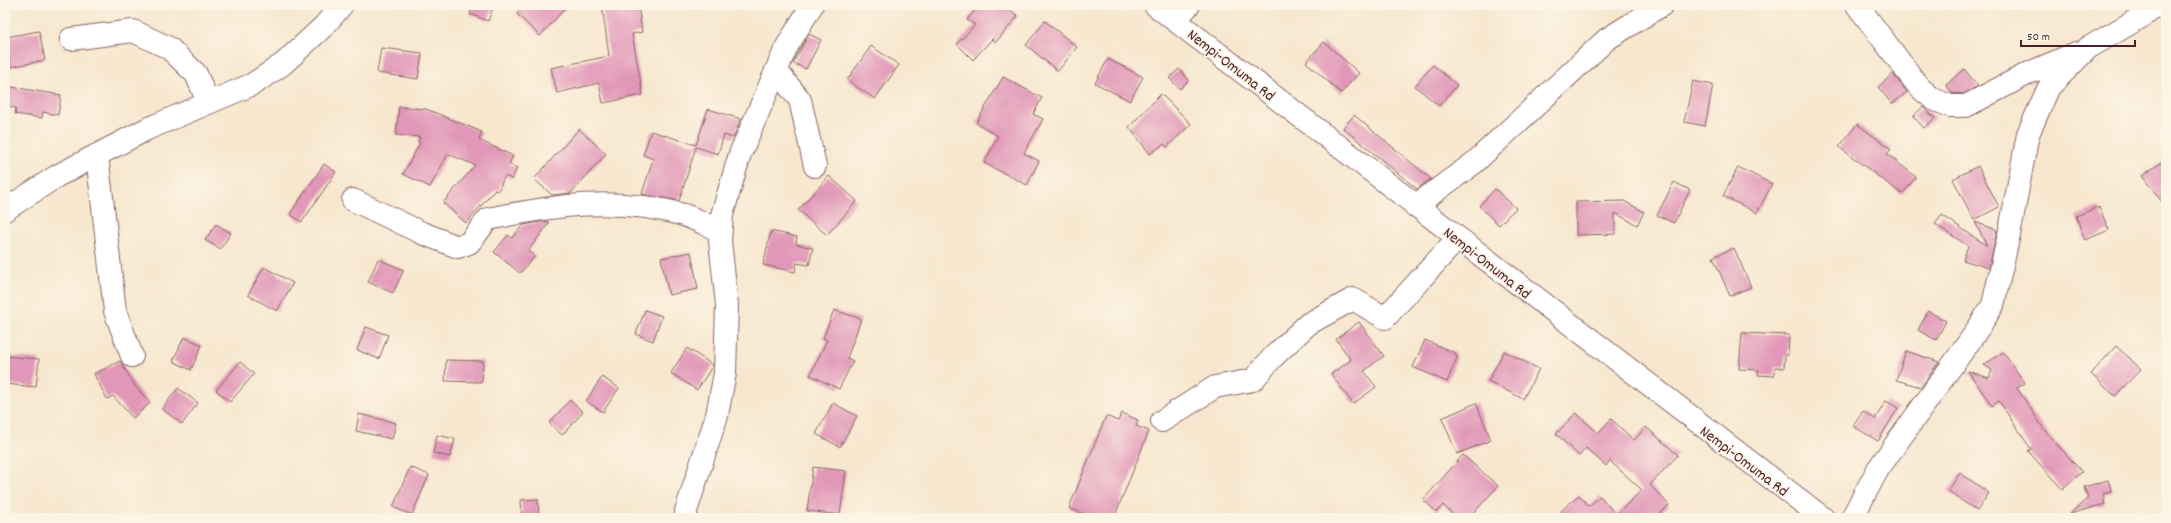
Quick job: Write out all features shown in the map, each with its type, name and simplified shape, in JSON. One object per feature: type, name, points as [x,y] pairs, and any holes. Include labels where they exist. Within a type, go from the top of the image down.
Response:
[{"type":"street","points":[[5,210],[57,176],[147,129],[253,84],[283,64],[324,26],[342,5]]},
{"type":"street","points":[[686,518],[686,511],[701,459],[717,416],[724,380],[727,304],[720,241],[722,215],[740,154],[776,70],[786,48],[812,5]]},
{"type":"street","name":"Nempi-Omuma Rd","points":[[1155,5],[1182,13],[1415,206],[1823,518]]},
{"type":"street","points":[[1415,206],[1474,163],[1607,39],[1662,5]]},
{"type":"street","points":[[1857,5],[1919,87],[1933,99],[1950,106],[1966,106],[2029,73],[2088,48],[2143,16],[2156,5]]},
{"type":"street","points":[[71,39],[133,31],[169,48],[196,74],[208,102]]},
{"type":"street","points":[[1852,518],[1878,469],[1993,305],[2010,230],[2028,134],[2048,87],[2088,48]]},
{"type":"street","points":[[776,70],[800,100],[815,166]]},
{"type":"street","points":[[97,155],[115,311],[132,356]]},
{"type":"street","points":[[353,200],[422,233],[458,247],[469,243],[488,219],[556,206],[585,203],[621,205],[678,214],[720,231]]},
{"type":"street","points":[[1162,421],[1215,387],[1253,380],[1308,324],[1353,299],[1385,318],[1457,238]]},
{"type":"building","points":[[473,5],[494,5],[488,21],[470,14]]},
{"type":"building","points":[[525,5],[568,5],[540,36],[517,14]]},
{"type":"building","points":[[602,5],[638,5],[642,32],[632,34],[643,95],[603,103],[599,83],[557,93],[551,68],[609,56]]},
{"type":"building","points":[[979,5],[1004,5],[1018,16],[996,42],[992,39],[973,60],[957,44],[975,25],[967,20]]},
{"type":"building","points":[[1045,21],[1077,47],[1058,71],[1026,45]]},
{"type":"building","points":[[39,31],[45,60],[11,67],[6,37]]},
{"type":"building","points":[[809,34],[821,40],[806,69],[793,63]]},
{"type":"building","points":[[1324,42],[1359,73],[1341,93],[1306,62]]},
{"type":"building","points":[[871,46],[899,65],[875,99],[847,80]]},
{"type":"building","points":[[381,48],[422,53],[418,79],[377,73]]},
{"type":"building","points":[[1108,59],[1143,77],[1130,101],[1095,83]]},
{"type":"building","points":[[1433,65],[1457,85],[1439,106],[1415,86]]},
{"type":"building","points":[[1179,69],[1189,80],[1180,89],[1169,78]]},
{"type":"building","points":[[1964,69],[1978,86],[1963,94],[1952,93],[1946,85]]},
{"type":"building","points":[[1893,74],[1907,92],[1892,104],[1878,87]]},
{"type":"building","points":[[1003,77],[1042,98],[1033,114],[1043,119],[1024,153],[1039,161],[1027,185],[984,163],[998,136],[976,123]]},
{"type":"building","points":[[1693,81],[1713,85],[1705,126],[1684,122]]},
{"type":"building","points":[[5,86],[61,95],[58,115],[43,112],[42,118],[15,114],[16,108],[5,106]]},
{"type":"building","points":[[1161,94],[1191,124],[1167,147],[1164,144],[1150,154],[1129,127]]},
{"type":"building","points":[[399,107],[426,109],[482,132],[479,140],[513,156],[509,164],[517,168],[512,179],[505,176],[498,191],[495,190],[466,223],[443,203],[475,165],[448,154],[430,187],[403,174],[420,143],[418,142],[420,137],[396,135]]},
{"type":"building","points":[[1923,107],[1935,118],[1924,128],[1913,116]]},
{"type":"building","points":[[708,109],[741,119],[733,138],[724,135],[718,154],[696,147],[679,201],[642,194],[653,159],[643,155],[651,131],[696,145]]},
{"type":"building","points":[[1354,115],[1431,179],[1417,189],[1343,128]]},
{"type":"building","points":[[1857,124],[1891,149],[1887,154],[1916,177],[1902,194],[1839,147]]},
{"type":"building","points":[[579,129],[606,154],[571,193],[552,195],[534,179]]},
{"type":"building","points":[[2166,159],[2166,207],[2142,176]]},
{"type":"building","points":[[324,164],[336,172],[302,222],[290,214]]},
{"type":"building","points":[[1978,166],[1999,207],[1974,220],[1953,179]]},
{"type":"building","points":[[1738,167],[1772,184],[1757,213],[1723,196]]},
{"type":"building","points":[[829,176],[857,201],[827,235],[798,210]]},
{"type":"building","points":[[1674,182],[1690,190],[1674,223],[1657,215]]},
{"type":"building","points":[[1495,189],[1516,208],[1499,225],[1479,206]]},
{"type":"building","points":[[1624,201],[1644,212],[1637,225],[1615,213],[1615,234],[1576,235],[1576,202]]},
{"type":"building","points":[[2099,207],[2109,230],[2085,240],[2076,216]]},
{"type":"building","points":[[1942,215],[1987,246],[1975,222],[1997,230],[1989,268],[1963,260],[1968,246],[1935,224]]},
{"type":"building","points":[[546,221],[549,223],[528,251],[535,256],[520,273],[494,252],[508,235],[512,238],[523,225]]},
{"type":"building","points":[[216,224],[231,233],[220,249],[205,240]]},
{"type":"building","points":[[771,231],[797,237],[796,244],[813,248],[809,265],[797,263],[795,272],[763,265]]},
{"type":"building","points":[[1734,248],[1751,287],[1730,296],[1713,257]]},
{"type":"building","points":[[691,252],[698,289],[669,295],[661,258]]},
{"type":"building","points":[[378,259],[404,270],[393,293],[368,282]]},
{"type":"building","points":[[264,267],[293,283],[277,311],[248,295]]},
{"type":"building","points":[[645,310],[662,316],[653,341],[636,334]]},
{"type":"building","points":[[834,310],[861,319],[847,358],[853,361],[839,389],[810,375],[827,340],[823,338]]},
{"type":"building","points":[[1928,311],[1946,321],[1936,340],[1918,330]]},
{"type":"building","points":[[1359,322],[1384,356],[1364,371],[1376,387],[1353,404],[1331,374],[1351,360],[1336,339]]},
{"type":"building","points":[[366,327],[388,335],[379,359],[357,350]]},
{"type":"building","points":[[1742,333],[1789,335],[1788,355],[1785,355],[1784,368],[1775,367],[1774,376],[1758,375],[1759,370],[1739,369]]},
{"type":"building","points":[[184,337],[202,345],[191,370],[173,361]]},
{"type":"building","points":[[1425,340],[1455,353],[1457,358],[1447,382],[1413,367]]},
{"type":"building","points":[[2116,346],[2141,369],[2115,396],[2091,374]]},
{"type":"building","points":[[687,348],[713,365],[697,390],[671,373]]},
{"type":"building","points":[[1504,351],[1539,369],[1523,399],[1488,381]]},
{"type":"building","points":[[1906,351],[1939,362],[1921,387],[1896,380]]},
{"type":"building","points":[[2003,352],[2025,383],[2017,388],[2045,431],[2082,472],[2062,489],[2028,451],[2031,449],[1999,401],[1992,406],[1968,371],[1989,378],[1992,370],[1984,365]]},
{"type":"building","points":[[5,356],[39,359],[36,387],[5,384]]},
{"type":"building","points":[[446,360],[483,361],[482,382],[445,381]]},
{"type":"building","points":[[120,361],[136,387],[150,403],[133,418],[113,396],[107,399],[94,374]]},
{"type":"building","points":[[240,362],[254,374],[230,402],[216,390]]},
{"type":"building","points":[[602,377],[619,388],[603,412],[586,401]]},
{"type":"building","points":[[178,388],[198,403],[182,424],[162,409]]},
{"type":"building","points":[[570,400],[583,412],[562,435],[549,423]]},
{"type":"building","points":[[1886,401],[1898,408],[1878,441],[1853,426],[1863,411],[1875,419]]},
{"type":"building","points":[[833,403],[857,416],[840,447],[816,434]]},
{"type":"building","points":[[1476,403],[1491,440],[1457,454],[1442,418]]},
{"type":"building","points":[[1122,413],[1138,420],[1136,426],[1149,431],[1114,518],[1093,518],[1069,508],[1106,416],[1118,421]]},
{"type":"building","points":[[1576,413],[1598,433],[1611,419],[1634,440],[1646,427],[1678,455],[1650,485],[1669,505],[1655,518],[1568,518],[1561,511],[1579,495],[1589,506],[1600,496],[1616,515],[1642,490],[1610,461],[1606,466],[1586,448],[1579,456],[1556,434]]},
{"type":"building","points":[[359,414],[396,423],[392,439],[356,431]]},
{"type":"building","points":[[437,435],[455,439],[450,457],[433,453]]},
{"type":"building","points":[[1463,455],[1498,486],[1469,518],[1457,518],[1443,505],[1437,512],[1423,500]]},
{"type":"building","points":[[410,467],[429,475],[412,515],[393,507]]},
{"type":"building","points":[[813,467],[846,471],[840,515],[807,511]]},
{"type":"building","points":[[1960,473],[1989,493],[1977,511],[1948,491]]},
{"type":"building","points":[[2108,480],[2112,492],[2103,494],[2105,504],[2070,514],[2088,498],[2084,487]]},
{"type":"building","points":[[538,499],[539,518],[522,518],[521,500]]}]
